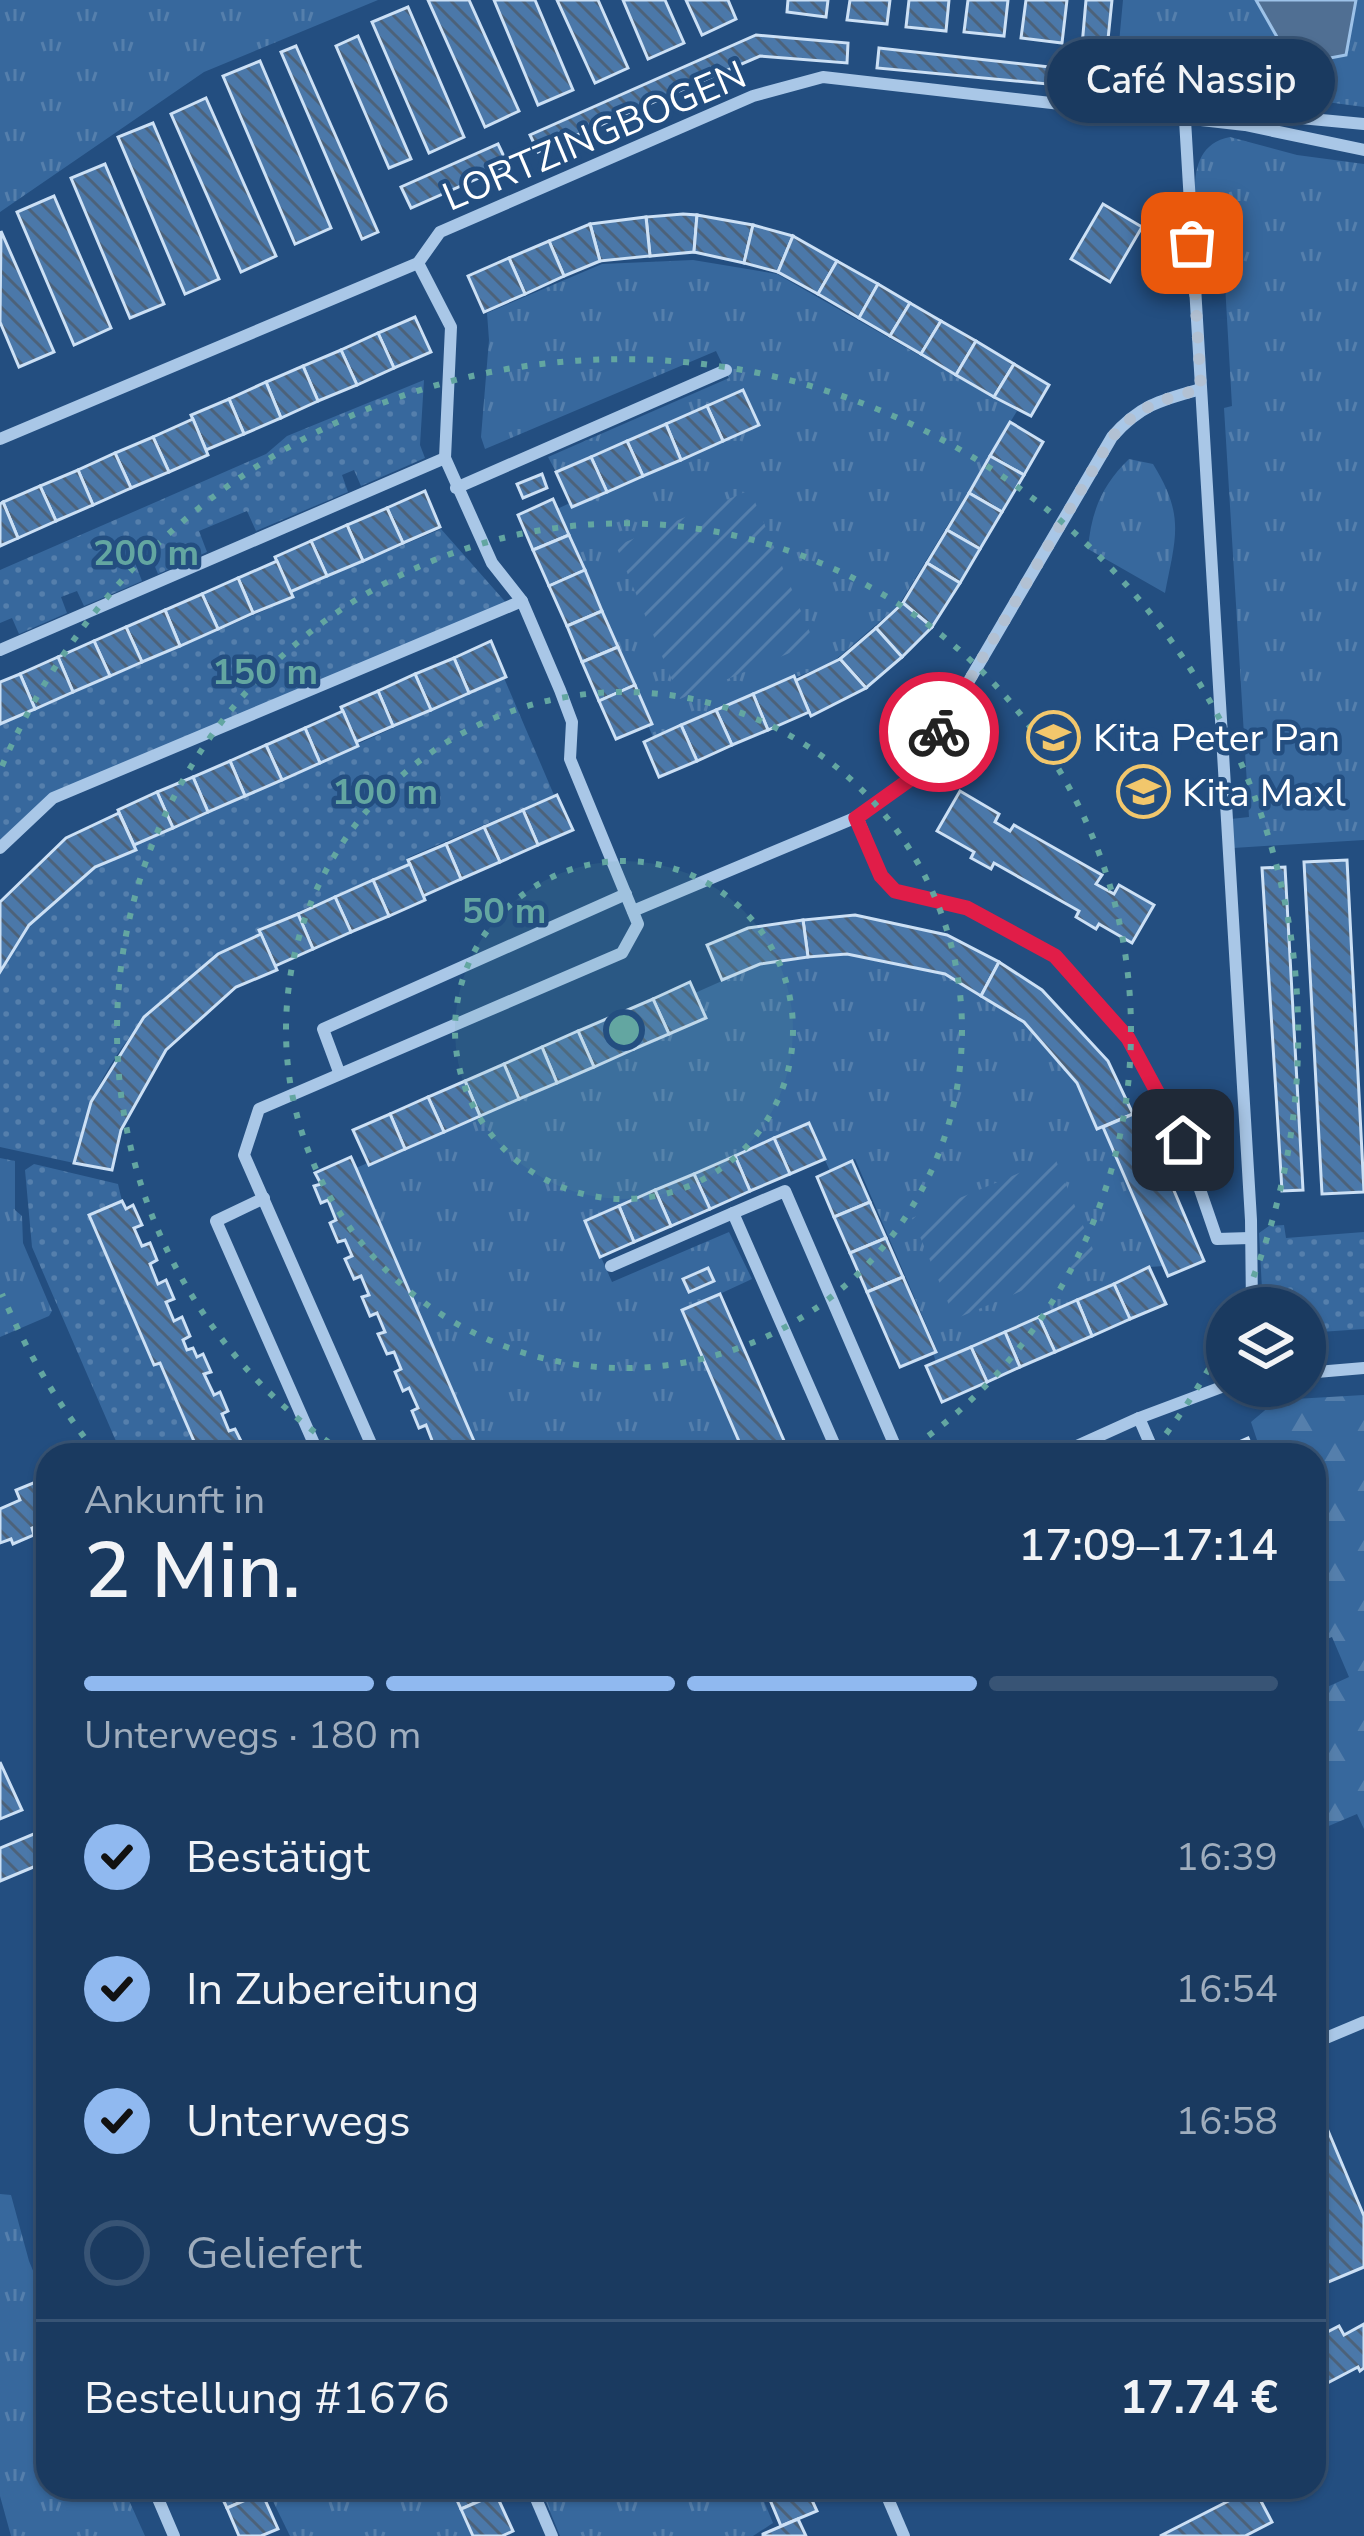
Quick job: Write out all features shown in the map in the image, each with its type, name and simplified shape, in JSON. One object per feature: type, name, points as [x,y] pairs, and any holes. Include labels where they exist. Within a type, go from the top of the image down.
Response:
[{"type":"street","name":"LORTZINGBOGEN","points":[[0,439],[418,263],[440,232],[753,97],[823,77],[1245,125],[1364,150]]},
{"type":"street","name":"LORTZINGBOGEN","points":[[1245,125],[1290,117],[1364,124]]},
{"type":"street","points":[[1185,120],[1251,1287]]},
{"type":"street","points":[[371,1443],[244,1155],[259,1109],[622,953],[638,924],[570,759],[572,722],[522,601],[492,563],[445,458],[451,327],[418,263]]},
{"type":"street","points":[[456,488],[726,370]]},
{"type":"street","points":[[633,911],[856,818],[912,778],[1112,437],[1132,414],[1201,389]]},
{"type":"street","points":[[0,650],[445,458]]},
{"type":"street","points":[[0,848],[53,798],[522,601]]},
{"type":"street","points":[[856,818],[881,876],[895,891],[967,908],[1055,956],[1128,1038],[1183,1140],[1217,1239],[1250,1238]]},
{"type":"street","points":[[339,1072],[323,1029],[626,894]]},
{"type":"street","points":[[611,1267],[784,1191],[894,1443]]},
{"type":"street","points":[[264,1198],[216,1221],[314,1443]]},
{"type":"street","points":[[733,1213],[833,1443]]},
{"type":"street","points":[[1326,1371],[1364,1368]]},
{"type":"street","points":[[1084,1443],[1206,1393]]},
{"type":"street","points":[[1139,1418],[1150,1443]]},
{"type":"street","points":[[1326,2038],[1364,2022]]},
{"type":"street","points":[[158,2499],[174,2536]]},
{"type":"street","points":[[536,2499],[552,2536]]},
{"type":"street","points":[[888,2499],[904,2536]]},
{"type":"green space","points":[[0,0],[378,0],[204,72],[0,212]]},
{"type":"green space","points":[[1123,0],[1256,0],[1294,65],[1346,55],[1356,0],[1364,0],[1364,107],[1222,88],[1115,86]]},
{"type":"green space","points":[[1230,137],[1297,155],[1364,164],[1364,840],[1233,848],[1231,819],[1249,817],[1224,408],[1232,406],[1223,249],[1200,250],[1195,200],[1204,153]]},
{"type":"green space","points":[[693,260],[777,274],[1017,411],[899,605],[833,662],[653,737],[557,509],[570,503],[573,507],[758,425],[742,391],[556,472],[548,457],[729,378],[716,351],[485,449],[481,437],[487,313],[602,264]]},
{"type":"green space","points":[[424,380],[420,445],[425,458],[361,486],[354,470],[342,475],[348,492],[256,531],[247,511],[199,531],[207,552],[158,574],[151,557],[135,563],[142,581],[84,606],[77,591],[61,597],[67,613],[19,634],[12,618],[0,623],[0,570],[266,454],[287,436]]},
{"type":"green space","points":[[1129,459],[1153,464],[1170,498],[1175,527],[1165,593],[1088,549],[1100,500]]},
{"type":"green space","points":[[750,490],[811,635],[804,647],[680,699],[616,546]]},
{"type":"green space","points":[[441,529],[509,606],[53,798],[0,848],[0,725]]},
{"type":"green space","points":[[504,678],[554,795],[259,929],[260,935],[183,982],[141,1024],[106,1073],[89,1107],[74,1163],[0,1147],[0,972],[29,925],[95,867],[135,851],[134,845]]},
{"type":"green space","points":[[847,954],[945,974],[1024,1022],[1077,1083],[1097,1128],[1103,1127],[1164,1266],[1149,1267],[936,1362],[933,1353],[937,1350],[855,1159],[830,1171],[808,1123],[585,1221],[612,1282],[729,1232],[752,1279],[683,1311],[740,1443],[475,1443],[356,1168],[705,1018],[695,993],[760,964]]},
{"type":"green space","points":[[0,1158],[15,1161],[15,1210],[22,1216],[23,1243],[52,1311],[0,1337]]},
{"type":"green space","points":[[1055,1158],[1097,1259],[955,1319],[912,1218]]},
{"type":"green space","points":[[34,1164],[118,1184],[122,1201],[89,1216],[195,1443],[117,1443],[32,1247],[25,1170]]},
{"type":"green space","points":[[1284,1225],[1286,1238],[1364,1232],[1364,1329],[1326,1332],[1326,1287],[1262,1287],[1259,1233],[1269,1226]]},
{"type":"green space","points":[[1364,1395],[1364,1829],[1357,1814],[1326,1827],[1326,1688],[1349,1677],[1332,1637],[1326,1639],[1326,1443],[1258,1443],[1251,1422],[1269,1407],[1326,1407],[1326,1397]]},
{"type":"green space","points":[[0,2194],[11,2195],[36,2278],[36,2499],[128,2499],[145,2536],[11,2536],[0,2496]]},
{"type":"green space","points":[[272,2499],[456,2499],[472,2536],[290,2536]]},
{"type":"green space","points":[[545,2499],[763,2499],[773,2523],[753,2536],[560,2536]]},
{"type":"shaded area","points":[[1256,0],[1356,0],[1346,55],[1293,65]]},
{"type":"building","points":[[428,0],[469,0],[519,111],[485,127]]},
{"type":"building","points":[[494,0],[535,0],[573,90],[538,105]]},
{"type":"building","points":[[557,0],[598,0],[628,68],[595,83]]},
{"type":"building","points":[[623,0],[665,0],[684,43],[648,59]]},
{"type":"building","points":[[686,0],[728,0],[736,19],[702,35]]},
{"type":"building","points":[[788,0],[828,0],[826,17],[787,12]]},
{"type":"building","points":[[850,0],[890,0],[887,24],[847,20]]},
{"type":"building","points":[[909,0],[949,0],[946,31],[906,27]]},
{"type":"building","points":[[968,0],[1008,0],[1004,36],[964,32]]},
{"type":"building","points":[[1026,0],[1067,0],[1062,43],[1021,38]]},
{"type":"building","points":[[1086,0],[1112,0],[1107,49],[1082,46]]},
{"type":"building","points":[[408,7],[464,137],[429,153],[372,22]]},
{"type":"building","points":[[756,35],[848,43],[847,63],[760,56],[538,152],[530,135]]},
{"type":"building","points":[[358,36],[411,159],[389,168],[336,46]]},
{"type":"building","points":[[296,46],[378,232],[362,239],[281,52]]},
{"type":"building","points":[[879,48],[1104,73],[1101,89],[877,68]]},
{"type":"building","points":[[260,61],[331,228],[295,244],[223,76]]},
{"type":"building","points":[[206,98],[276,256],[241,272],[171,114]]},
{"type":"building","points":[[153,123],[219,279],[185,294],[118,137]]},
{"type":"building","points":[[498,144],[508,165],[411,208],[401,187]]},
{"type":"building","points":[[105,164],[164,304],[130,318],[71,178]]},
{"type":"building","points":[[54,196],[111,328],[74,345],[17,212]]},
{"type":"building","points":[[1103,204],[1142,227],[1110,282],[1071,259]]},
{"type":"building","points":[[697,215],[694,252],[650,256],[646,217]]},
{"type":"building","points":[[697,215],[753,225],[744,263],[694,252]]},
{"type":"building","points":[[646,217],[650,256],[600,261],[590,224]]},
{"type":"building","points":[[590,224],[600,261],[564,276],[549,241]]},
{"type":"building","points":[[753,225],[793,236],[778,272],[744,263]]},
{"type":"building","points":[[1,231],[54,352],[19,367],[0,322]]},
{"type":"building","points":[[793,236],[837,261],[818,294],[778,272]]},
{"type":"building","points":[[549,241],[564,276],[525,294],[509,258]]},
{"type":"building","points":[[509,258],[525,294],[484,312],[468,276]]},
{"type":"building","points":[[837,261],[878,284],[859,318],[818,294]]},
{"type":"building","points":[[878,284],[910,303],[890,336],[859,318]]},
{"type":"building","points":[[910,303],[941,321],[921,354],[890,336]]},
{"type":"building","points":[[415,317],[431,352],[394,368],[378,333]]},
{"type":"building","points":[[941,321],[976,341],[956,375],[921,354]]},
{"type":"building","points":[[378,333],[394,368],[357,385],[341,350]]},
{"type":"building","points":[[976,341],[1014,364],[994,397],[956,375]]},
{"type":"building","points":[[341,350],[357,385],[318,401],[303,366]]},
{"type":"building","points":[[1014,364],[1049,385],[1031,416],[994,397]]},
{"type":"building","points":[[303,366],[318,401],[281,418],[266,382]]},
{"type":"building","points":[[266,382],[281,418],[244,434],[229,399]]},
{"type":"building","points":[[743,390],[759,425],[723,441],[707,406]]},
{"type":"building","points":[[229,399],[244,434],[206,450],[191,415]]},
{"type":"building","points":[[707,406],[723,441],[681,460],[666,424]]},
{"type":"building","points":[[193,419],[208,455],[169,472],[153,437]]},
{"type":"building","points":[[1010,422],[1043,442],[1024,475],[990,456]]},
{"type":"building","points":[[666,424],[681,460],[643,476],[627,441]]},
{"type":"building","points":[[153,437],[169,472],[131,488],[115,453]]},
{"type":"building","points":[[627,441],[643,476],[607,492],[591,457]]},
{"type":"building","points":[[115,453],[131,488],[93,505],[78,470]]},
{"type":"building","points":[[990,456],[1024,475],[1002,512],[969,493]]},
{"type":"building","points":[[591,457],[607,492],[572,507],[556,472]]},
{"type":"building","points":[[78,470],[93,505],[56,521],[40,486]]},
{"type":"building","points":[[542,474],[547,488],[523,498],[517,484]]},
{"type":"building","points":[[40,486],[56,521],[18,538],[3,502]]},
{"type":"building","points":[[425,491],[440,527],[403,543],[387,508]]},
{"type":"building","points":[[969,493],[1002,512],[980,549],[947,530]]},
{"type":"building","points":[[553,499],[569,535],[533,550],[518,515]]},
{"type":"building","points":[[3,502],[18,538],[0,546],[0,504]]},
{"type":"building","points":[[387,508],[403,543],[363,561],[347,525]]},
{"type":"building","points":[[347,525],[363,561],[327,576],[311,541]]},
{"type":"building","points":[[947,530],[980,549],[960,583],[927,563]]},
{"type":"building","points":[[569,535],[585,570],[549,586],[533,550]]},
{"type":"building","points":[[311,541],[327,576],[290,592],[275,557]]},
{"type":"building","points":[[277,561],[293,597],[253,613],[238,578]]},
{"type":"building","points":[[927,563],[960,583],[932,627],[903,603]]},
{"type":"building","points":[[585,570],[602,611],[567,626],[549,586]]},
{"type":"building","points":[[238,578],[253,613],[218,629],[202,594]]},
{"type":"building","points":[[202,594],[218,629],[180,646],[165,610]]},
{"type":"building","points":[[903,603],[932,627],[902,657],[876,628]]},
{"type":"building","points":[[165,610],[180,646],[142,662],[126,627]]},
{"type":"building","points":[[602,611],[618,647],[582,662],[567,626]]},
{"type":"building","points":[[126,627],[142,662],[110,676],[94,641]]},
{"type":"building","points":[[876,628],[902,657],[866,688],[840,659]]},
{"type":"building","points":[[94,641],[110,676],[73,692],[58,657]]},
{"type":"building","points":[[491,641],[506,677],[469,693],[454,658]]},
{"type":"building","points":[[618,647],[635,685],[599,701],[582,662]]},
{"type":"building","points":[[58,657],[73,692],[35,709],[20,674]]},
{"type":"building","points":[[454,658],[469,693],[431,710],[415,674]]},
{"type":"building","points":[[840,659],[866,688],[811,716],[795,681]]},
{"type":"building","points":[[20,674],[35,709],[0,724],[0,682]]},
{"type":"building","points":[[415,674],[431,710],[393,726],[378,691]]},
{"type":"building","points":[[794,676],[809,712],[768,730],[753,694]]},
{"type":"building","points":[[635,685],[652,724],[616,739],[599,701]]},
{"type":"building","points":[[378,691],[393,726],[356,742],[341,707]]},
{"type":"building","points":[[753,694],[768,730],[732,745],[716,710]]},
{"type":"building","points":[[716,710],[732,745],[697,761],[681,725]]},
{"type":"building","points":[[343,711],[358,746],[320,763],[305,728]]},
{"type":"building","points":[[681,725],[697,761],[659,777],[644,742]]},
{"type":"building","points":[[305,728],[320,763],[282,780],[266,745]]},
{"type":"building","points":[[266,745],[282,780],[245,796],[230,761]]},
{"type":"building","points":[[230,761],[245,796],[208,812],[193,777]]},
{"type":"building","points":[[193,777],[208,812],[173,828],[157,792]]},
{"type":"building","points":[[960,791],[999,814],[995,822],[1010,831],[1014,825],[1102,875],[1096,884],[1114,894],[1119,885],[1154,905],[1132,943],[1099,924],[1096,929],[1076,917],[1079,911],[994,863],[991,869],[971,858],[974,852],[937,831]]},
{"type":"building","points":[[157,792],[173,828],[134,845],[118,810]]},
{"type":"building","points":[[557,795],[573,830],[538,845],[523,810]]},
{"type":"building","points":[[523,810],[538,845],[500,862],[484,827]]},
{"type":"building","points":[[119,813],[136,850],[95,867],[29,925],[0,972],[0,902],[66,838]]},
{"type":"building","points":[[484,827],[500,862],[461,879],[446,844]]},
{"type":"building","points":[[446,844],[461,879],[423,896],[408,860]]},
{"type":"building","points":[[1347,860],[1364,1192],[1322,1194],[1304,862]]},
{"type":"building","points":[[410,864],[425,900],[389,916],[373,880]]},
{"type":"building","points":[[1285,867],[1303,1190],[1282,1191],[1262,868]]},
{"type":"building","points":[[373,880],[389,916],[351,932],[335,897]]},
{"type":"building","points":[[335,897],[351,932],[313,949],[298,914]]},
{"type":"building","points":[[298,914],[313,949],[275,966],[259,930]]},
{"type":"building","points":[[855,915],[947,935],[999,962],[981,996],[945,974],[847,954],[808,957],[803,920]]},
{"type":"building","points":[[803,920],[808,957],[760,964],[722,980],[707,945],[748,928]]},
{"type":"building","points":[[261,934],[277,970],[236,987],[166,1050],[121,1130],[112,1170],[74,1163],[91,1102],[144,1017],[218,954]]},
{"type":"building","points":[[999,962],[1042,990],[1108,1061],[1133,1114],[1097,1129],[1077,1083],[1024,1022],[981,996]]},
{"type":"building","points":[[690,982],[706,1018],[669,1034],[653,999]]},
{"type":"building","points":[[653,999],[669,1034],[634,1049],[618,1014]]},
{"type":"building","points":[[618,1014],[634,1049],[594,1067],[578,1031]]},
{"type":"building","points":[[578,1031],[594,1067],[557,1083],[542,1047]]},
{"type":"building","points":[[542,1047],[557,1083],[519,1099],[504,1064]]},
{"type":"building","points":[[504,1064],[519,1099],[480,1116],[465,1081]]},
{"type":"building","points":[[465,1081],[480,1116],[444,1132],[428,1097]]},
{"type":"building","points":[[428,1097],[444,1132],[405,1149],[390,1114]]},
{"type":"building","points":[[1140,1111],[1204,1261],[1168,1276],[1103,1127]]},
{"type":"building","points":[[390,1114],[405,1149],[369,1165],[353,1130]]},
{"type":"building","points":[[809,1123],[825,1159],[790,1174],[774,1138]]},
{"type":"building","points":[[774,1138],[790,1174],[750,1191],[735,1156]]},
{"type":"building","points":[[735,1156],[750,1191],[710,1209],[694,1174]]},
{"type":"building","points":[[351,1157],[475,1443],[433,1443],[426,1425],[419,1428],[412,1411],[418,1408],[409,1388],[403,1391],[394,1352],[387,1354],[378,1334],[385,1332],[377,1313],[370,1316],[362,1297],[369,1295],[361,1276],[354,1279],[345,1259],[352,1256],[345,1240],[338,1242],[328,1200],[321,1203],[314,1186],[321,1184],[315,1173]]},
{"type":"building","points":[[852,1161],[870,1202],[834,1217],[817,1177]]},
{"type":"building","points":[[694,1174],[710,1209],[671,1226],[655,1190]]},
{"type":"building","points":[[655,1190],[671,1226],[634,1242],[619,1206]]},
{"type":"building","points":[[122,1201],[126,1209],[133,1205],[142,1225],[134,1228],[142,1246],[150,1243],[157,1260],[150,1264],[158,1284],[166,1280],[174,1299],[166,1302],[174,1321],[182,1317],[190,1336],[183,1340],[187,1350],[193,1348],[197,1357],[203,1354],[211,1372],[204,1374],[214,1395],[220,1392],[229,1431],[235,1429],[242,1443],[195,1443],[160,1363],[154,1365],[89,1215]]},
{"type":"building","points":[[870,1202],[886,1238],[850,1253],[834,1217]]},
{"type":"building","points":[[619,1206],[634,1242],[600,1257],[585,1221]]},
{"type":"building","points":[[886,1238],[903,1277],[867,1292],[850,1253]]},
{"type":"building","points":[[1149,1267],[1166,1304],[1130,1319],[1114,1284]]},
{"type":"building","points":[[708,1268],[714,1281],[689,1292],[683,1279]]},
{"type":"building","points":[[903,1277],[936,1352],[900,1367],[867,1292]]},
{"type":"building","points":[[1114,1284],[1130,1319],[1092,1336],[1077,1300]]},
{"type":"building","points":[[720,1294],[785,1443],[740,1443],[682,1310]]},
{"type":"building","points":[[1077,1300],[1092,1336],[1055,1352],[1039,1317]]},
{"type":"building","points":[[1039,1317],[1055,1352],[1020,1367],[1005,1332]]},
{"type":"building","points":[[1005,1332],[1020,1367],[987,1382],[971,1347]]},
{"type":"building","points":[[971,1347],[987,1382],[942,1402],[926,1366]]},
{"type":"building","points":[[36,1482],[34,1535],[13,1544],[11,1539],[0,1543],[0,1509],[20,1500],[16,1490]]},
{"type":"building","points":[[0,1762],[22,1810],[0,1819]]},
{"type":"building","points":[[36,1833],[36,1866],[0,1881],[0,1848]]},
{"type":"building","points":[[1326,2126],[1364,2216],[1364,2267],[1326,2283]]},
{"type":"building","points":[[1364,2324],[1364,2368],[1326,2384],[1326,2333],[1339,2326],[1344,2335]]},
{"type":"building","points":[[223,2499],[248,2499],[227,2508]]},
{"type":"building","points":[[248,2499],[265,2499],[278,2529],[261,2536],[239,2536],[227,2508]]},
{"type":"building","points":[[456,2499],[484,2499],[461,2509]]},
{"type":"building","points":[[484,2499],[498,2499],[513,2531],[473,2536],[461,2509]]},
{"type":"building","points":[[770,2499],[812,2499],[817,2511],[781,2526]]},
{"type":"building","points":[[1232,2499],[1260,2499],[1272,2522],[1245,2536],[1160,2536]]},
{"type":"building","points":[[798,2519],[806,2536],[763,2536],[763,2534]]},
{"type":"way so far","points":[[939,732],[1112,437],[1132,414],[1201,389],[1192,243]]},
{"type":"place","name":"Café Nassip","points":[[1192,243]]},
{"type":"place","name":"Kita Peter Pan","points":[[1054,737]]},
{"type":"place","name":"Kita Maxl","points":[[1143,792]]},
{"type":"route","points":[[939,732],[912,778],[856,818],[881,876],[895,891],[967,908],[1055,956],[1128,1038],[1183,1140]]}]
